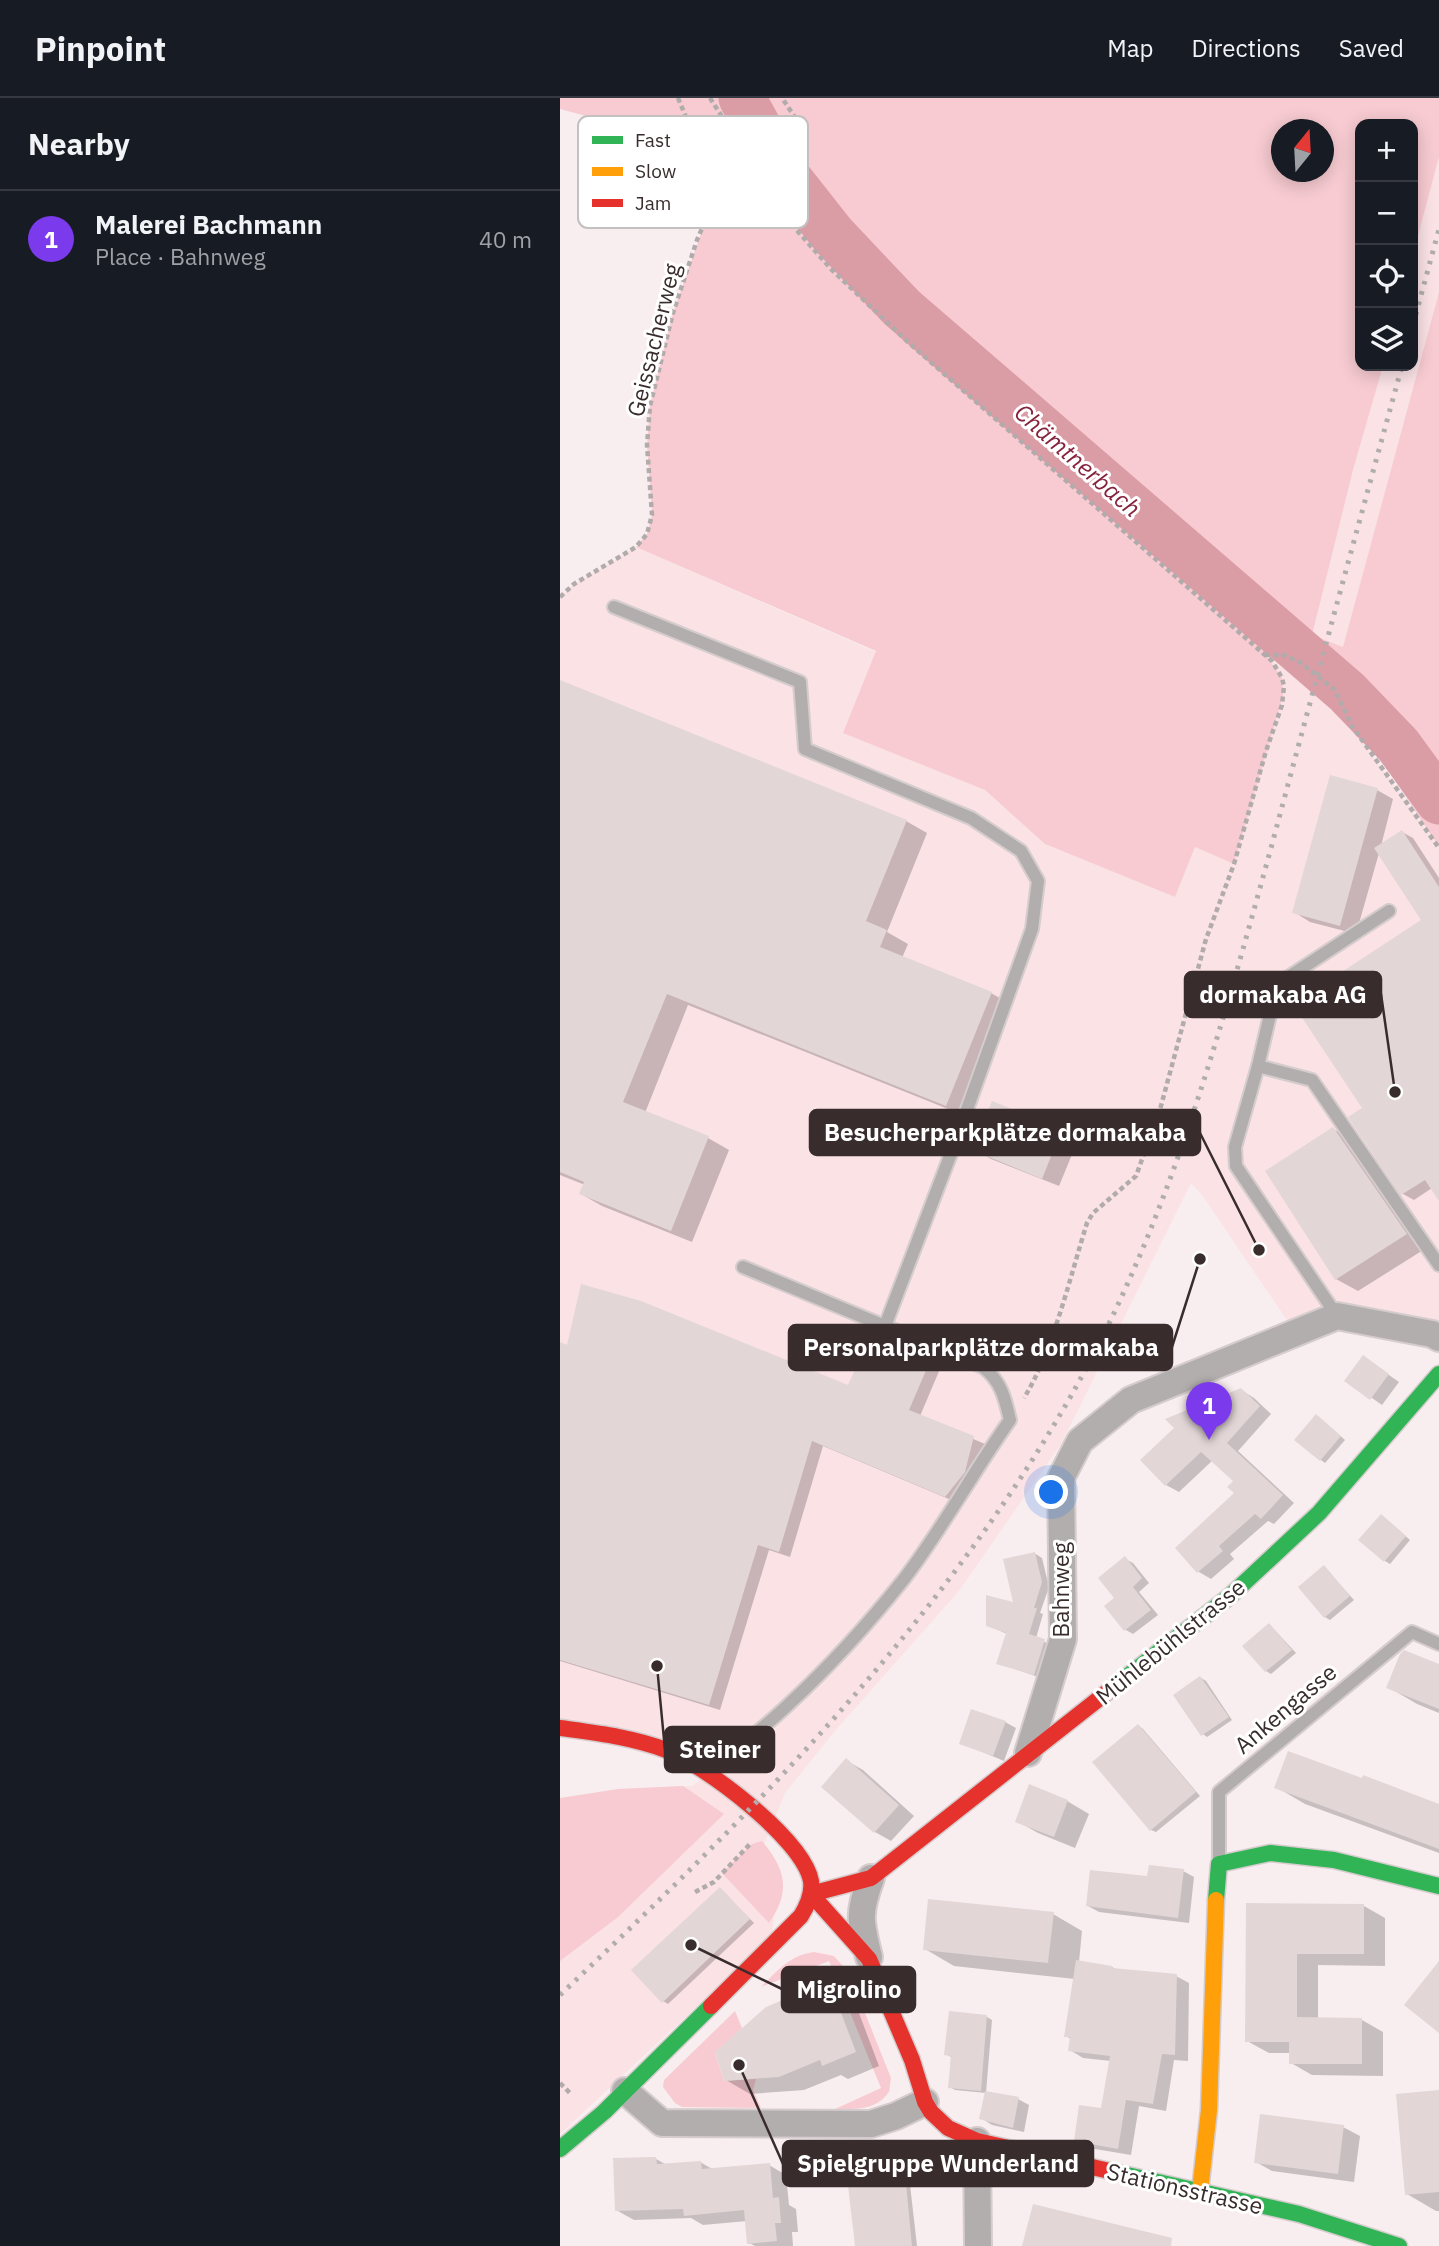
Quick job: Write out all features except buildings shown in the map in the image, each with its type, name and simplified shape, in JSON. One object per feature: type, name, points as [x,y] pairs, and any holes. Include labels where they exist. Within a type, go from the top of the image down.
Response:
[{"type":"street","points":[[1336,1315],[1432,1334],[1439,1338]]},
{"type":"street","name":"Bahnweg","points":[[1028,1753],[1063,1639],[1061,1478],[1080,1441],[1131,1400],[1336,1315]]},
{"type":"street","name":"Mühlebühlstrasse","points":[[811,1894],[871,1878],[1230,1596],[1319,1513],[1439,1374]]},
{"type":"street","points":[[560,1728],[640,1742],[667,1751],[711,1773],[753,1805],[794,1850],[807,1869],[811,1882],[811,1894],[806,1909],[797,1921],[625,2091],[560,2149]]},
{"type":"street","points":[[1219,1864],[1270,1853],[1334,1860],[1439,1886]]},
{"type":"street","name":"Ankengasse","points":[[1200,2190],[1208,2146],[1213,1917],[1219,1864]]},
{"type":"street","points":[[625,2091],[662,2123],[871,2124],[925,2102],[912,2060],[869,1959],[860,1918],[863,1899],[871,1878]]},
{"type":"street","points":[[811,1894],[869,1959]]},
{"type":"street","name":"Stationsstrasse","points":[[925,2102],[938,2121],[977,2141],[1299,2214],[1399,2246]]},
{"type":"street","points":[[977,2141],[978,2246]]},
{"type":"lane","points":[[614,607],[800,682],[805,749],[971,818],[1021,851],[1038,881],[1032,929],[953,1151],[885,1326]]},
{"type":"lane","points":[[1336,1315],[1236,1166],[1235,1147],[1274,998],[1287,978],[1389,911]]},
{"type":"lane","points":[[1258,1066],[1312,1080],[1433,1243],[1439,1265]]},
{"type":"lane","points":[[711,1773],[788,1705],[864,1626],[905,1578],[1010,1420],[1005,1397],[995,1376],[983,1367],[743,1268]]},
{"type":"lane","name":"Ankengasse","points":[[1219,1864],[1219,1792],[1412,1632],[1439,1644]]},
{"type":"path","points":[[678,98],[686,116]]},
{"type":"path","points":[[710,98],[722,116]]},
{"type":"path","name":"Geissacherweg","points":[[782,98],[794,116]]},
{"type":"path","name":"Geissacherweg","points":[[560,597],[574,584],[636,547],[647,534],[652,515],[647,445],[650,406],[673,313],[702,228]]},
{"type":"path","points":[[794,228],[824,262],[909,344],[1265,654],[1282,678],[1283,696],[1234,864],[1206,939],[1161,1106],[1142,1164],[1130,1183],[1093,1213],[1087,1223],[1042,1360],[1032,1384],[1010,1420]]},
{"type":"path","points":[[1265,654],[1284,655],[1301,663],[1335,690],[1352,726],[1439,848]]},
{"type":"path","points":[[695,1892],[714,1882],[769,1823]]},
{"type":"path","points":[[560,2083],[571,2094]]},
{"type":"shaded area","points":[[560,98],[1439,98],[1439,157],[1418,236],[1418,119],[1355,119],[1355,371],[1382,371],[1353,470],[1312,635],[1343,647],[1439,292],[1439,847],[1335,690],[1301,662],[1284,655],[1266,655],[1282,678],[1283,696],[1234,864],[1195,847],[1175,897],[1045,844],[985,790],[843,733],[876,651],[636,547],[647,534],[652,515],[647,445],[650,406],[673,313],[703,228],[808,228],[808,116],[586,116],[560,109]]},
{"type":"shaded area","points":[[1439,157],[1439,292],[1418,370],[1418,245]]},
{"type":"shaded area","points":[[1382,371],[1418,371],[1343,647],[1311,635]]},
{"type":"shaded area","points":[[636,547],[876,652],[844,733],[985,790],[1045,844],[1175,897],[1195,847],[1234,864],[1283,696],[1265,655],[1284,655],[1301,663],[1335,690],[1352,726],[1439,848],[1439,1338],[1337,1316],[1295,1332],[1202,1195],[1191,1183],[1061,1444],[959,1591],[834,1732],[785,1793],[760,1854],[776,1884],[772,1936],[560,2134],[560,1799],[618,1789],[692,1786],[710,1773],[560,1728],[560,597],[574,584]]},
{"type":"shaded area","points":[[683,1786],[724,1814],[618,1917],[560,1961],[560,1798],[618,1789]]},
{"type":"shaded area","points":[[762,1841],[781,1871],[783,1881],[781,1901],[769,1923],[722,1873],[752,1844]]},
{"type":"shaded area","points":[[814,1952],[834,1956],[849,1973],[891,2078],[889,2092],[871,2106],[835,2109],[881,2088],[829,1961],[761,1987],[791,1960]]},
{"type":"shaded area","points":[[735,2011],[742,2028],[715,2053],[724,2081],[756,2079],[753,2090],[761,2108],[682,2107],[675,2103],[663,2087],[664,2080]]},
{"type":"waterway","name":"Chämtnerbach","points":[[742,98],[752,116]]},
{"type":"waterway","name":"Chämtnerbach","points":[[808,203],[833,235],[902,308],[1347,692],[1398,745],[1439,801]]},
{"type":"railway","points":[[1418,308],[1439,229]]},
{"type":"railway","points":[[560,1995],[704,1856],[774,1784],[906,1634],[967,1555],[1024,1473],[1076,1387],[1139,1258],[1190,1124],[1271,848],[1401,371]]},
{"type":"traffic: fast","points":[[1110,1690],[1230,1596],[1319,1513],[1439,1374]]},
{"type":"traffic: fast","points":[[1216,1900],[1219,1864],[1270,1853],[1334,1860],[1439,1886]]},
{"type":"traffic: fast","points":[[560,2149],[604,2112],[711,2006]]},
{"type":"traffic: fast","points":[[1114,2172],[1299,2214],[1399,2246]]},
{"type":"traffic: slow","points":[[1200,2191],[1209,2110],[1216,1900]]},
{"type":"traffic: jam","points":[[811,1894],[871,1878],[1110,1690]]},
{"type":"traffic: jam","points":[[560,1728],[640,1742],[683,1758],[750,1805],[772,1825],[804,1864],[811,1881],[811,1891],[801,1916],[711,2006]]},
{"type":"traffic: jam","points":[[811,1894],[869,1959],[912,2060],[925,2102],[931,2112],[948,2128],[977,2141],[1114,2172]]},
{"type":"place","name":"dormakaba AG","points":[[1395,1092]]},
{"type":"place","name":"Besucherparkplätze dormakaba","points":[[1259,1250]]},
{"type":"place","name":"Personalparkplätze dormakaba","points":[[1200,1259]]},
{"type":"place","name":"Malerei Bachmann","points":[[1209,1440]]},
{"type":"place","name":"Steiner","points":[[657,1666]]},
{"type":"place","name":"Migrolino","points":[[691,1945]]},
{"type":"place","name":"Spielgruppe Wunderland","points":[[739,2065]]}]
